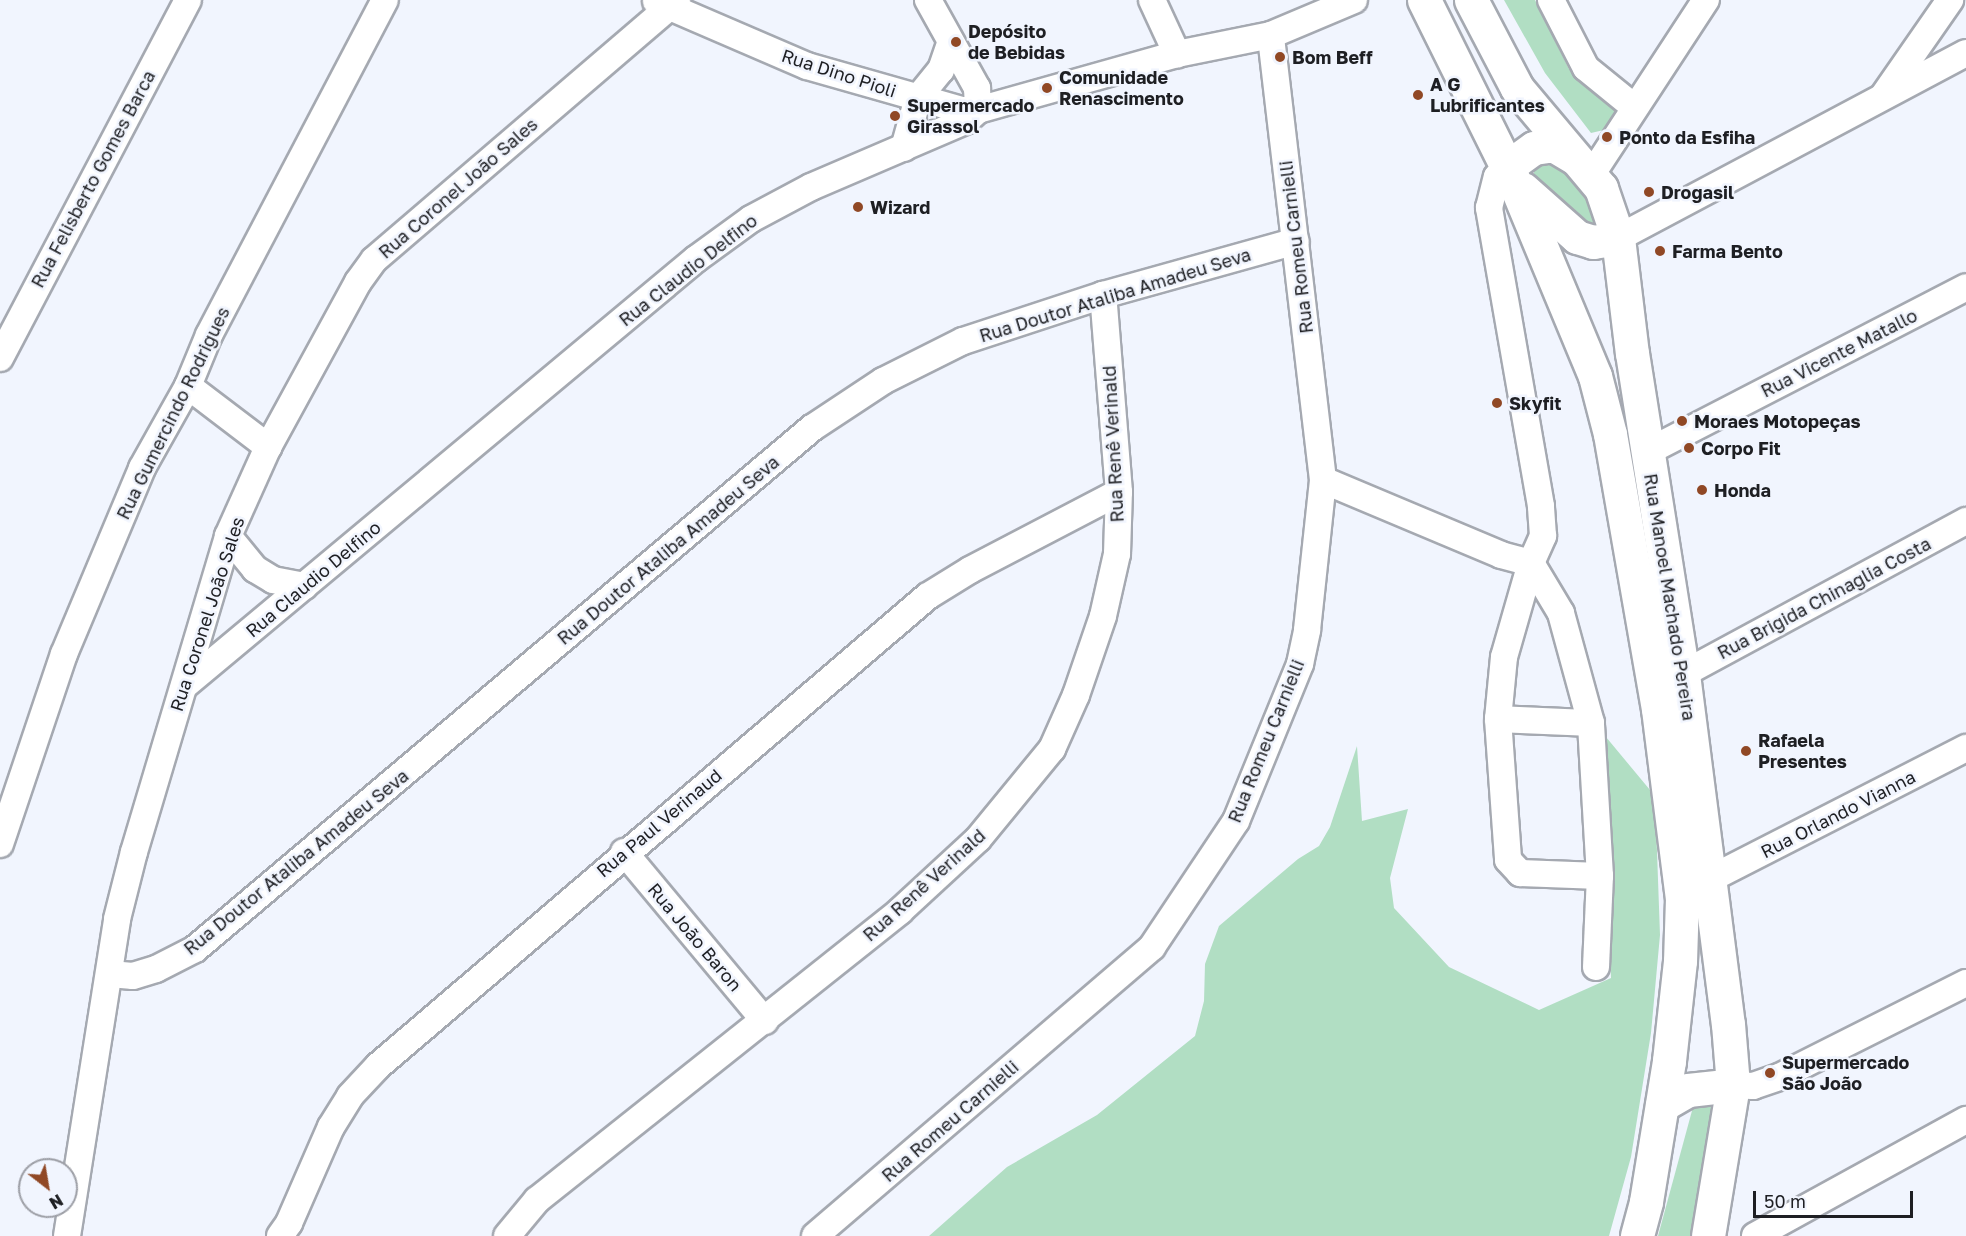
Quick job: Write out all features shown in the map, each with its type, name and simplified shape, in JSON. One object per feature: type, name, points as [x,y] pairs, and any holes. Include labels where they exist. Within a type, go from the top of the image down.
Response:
[{"type":"main road","name":"Rua Manoel Machado Pereira","points":[[1424,0],[1509,174],[1594,376],[1610,434],[1658,709],[1682,898],[1677,1001],[1646,1202],[1637,1236]]},
{"type":"main road","name":"Rua Manoel Machado Pereira","points":[[1471,0],[1517,88],[1601,188],[1618,238],[1647,452],[1683,674],[1710,879],[1733,1085],[1708,1236]]},
{"type":"main road","points":[[1583,166],[1555,146],[1546,146],[1534,148],[1509,174],[1577,237],[1593,242],[1618,238]]},
{"type":"main road","points":[[1662,1105],[1688,1090],[1733,1085]]},
{"type":"main road","points":[[1645,1236],[1646,1202]]},
{"type":"street","name":"Rua Felisberto Gomes Barca","points":[[0,358],[188,0]]},
{"type":"street","name":"Rua Gumercindo Rodrigues","points":[[0,844],[88,595],[142,468],[188,386],[209,335],[385,0]]},
{"type":"street","points":[[928,0],[950,44],[977,88],[978,110]]},
{"type":"street","points":[[1152,0],[1178,54]]},
{"type":"street","name":"Rua Claudio Delfino","points":[[184,686],[696,259],[751,219],[811,187],[967,120],[978,110],[1178,54],[1271,35],[1353,0]]},
{"type":"street","points":[[1551,0],[1586,68],[1634,107]]},
{"type":"street","points":[[1583,166],[1634,107],[1706,0]]},
{"type":"street","points":[[1881,100],[1950,0]]},
{"type":"street","name":"Rua Dino Pioli","points":[[667,2],[807,66],[961,110],[978,110]]},
{"type":"street","name":"Rua Coronel João Sales","points":[[68,1236],[117,919],[134,852],[228,536],[268,447],[342,311],[374,260],[667,2]]},
{"type":"street","name":"Rua Romeu Carnielli","points":[[815,1236],[1152,947],[1236,821],[1300,664],[1307,630],[1323,480],[1271,35]]},
{"type":"street","points":[[904,148],[918,98],[941,70],[950,44]]},
{"type":"street","points":[[1618,238],[1966,53]]},
{"type":"street","points":[[1509,174],[1497,177],[1489,208],[1541,506],[1543,536],[1509,630],[1498,719],[1508,860],[1512,868],[1520,873],[1600,876]]},
{"type":"street","name":"Rua Doutor Ataliba Amadeu Seva","points":[[110,974],[133,976],[156,969],[195,949],[812,428],[883,381],[963,341],[1103,295],[1296,241]]},
{"type":"street","name":"Rua Vicente Matallo","points":[[1647,452],[1966,287]]},
{"type":"street","name":"Rua Renê Verinald","points":[[507,1236],[537,1200],[765,1021],[900,911],[978,839],[1052,749],[1076,694],[1103,616],[1117,554],[1119,492],[1103,295]]},
{"type":"street","points":[[188,386],[268,447]]},
{"type":"street","points":[[1323,480],[1501,555],[1532,563],[1561,613],[1591,723],[1600,876],[1596,967]]},
{"type":"street","name":"Rua Paul Verinaud","points":[[280,1236],[331,1127],[350,1096],[378,1066],[624,852],[928,596],[970,570],[1119,492]]},
{"type":"street","name":"Rua Brigida Chinaglia Costa","points":[[1683,674],[1966,521]]},
{"type":"street","points":[[228,536],[255,569],[273,580],[304,586]]},
{"type":"street","points":[[1498,719],[1591,723]]},
{"type":"street","name":"Rua Orlando Vianna","points":[[1710,879],[1966,748]]},
{"type":"street","name":"Rua João Baron","points":[[624,852],[765,1021]]},
{"type":"street","points":[[1733,1085],[1753,1086],[1779,1077],[1966,982]]},
{"type":"street","points":[[1755,1236],[1966,1120]]},
{"type":"green space","points":[[1504,0],[1535,0],[1569,69],[1622,111],[1608,129],[1591,133],[1545,73]]},
{"type":"green space","points":[[1554,160],[1566,165],[1607,226],[1594,234],[1534,178],[1534,169]]},
{"type":"green space","points":[[1601,731],[1655,796],[1660,935],[1651,1033],[1631,1157],[1609,1236],[929,1236],[1007,1167],[1097,1115],[1195,1036],[1204,1001],[1205,964],[1219,926],[1298,859],[1319,846],[1330,827],[1357,746],[1362,821],[1408,809],[1390,878],[1394,908],[1449,967],[1539,1010],[1611,978]]},
{"type":"green space","points":[[1696,1096],[1719,1098],[1695,1236],[1658,1236]]},
{"type":"place","name":"Depósito de Bebidas","points":[[956,42]]},
{"type":"place","name":"Bom Beff","points":[[1280,57]]},
{"type":"place","name":"Comunidade Renascimento","points":[[1047,88]]},
{"type":"place","name":"A G Lubrificantes","points":[[1418,95]]},
{"type":"place","name":"Supermercado Girassol","points":[[895,116]]},
{"type":"place","name":"Ponto da Esfiha","points":[[1607,137]]},
{"type":"place","name":"Drogasil","points":[[1649,192]]},
{"type":"place","name":"Wizard","points":[[858,207]]},
{"type":"place","name":"Farma Bento","points":[[1660,251]]},
{"type":"place","name":"Skyfit","points":[[1497,403]]},
{"type":"place","name":"Moraes Motopeças","points":[[1682,421]]},
{"type":"place","name":"Corpo Fit","points":[[1689,448]]},
{"type":"place","name":"Honda","points":[[1702,490]]},
{"type":"place","name":"Rafaela Presentes","points":[[1746,751]]},
{"type":"place","name":"Supermercado São João","points":[[1770,1073]]}]
